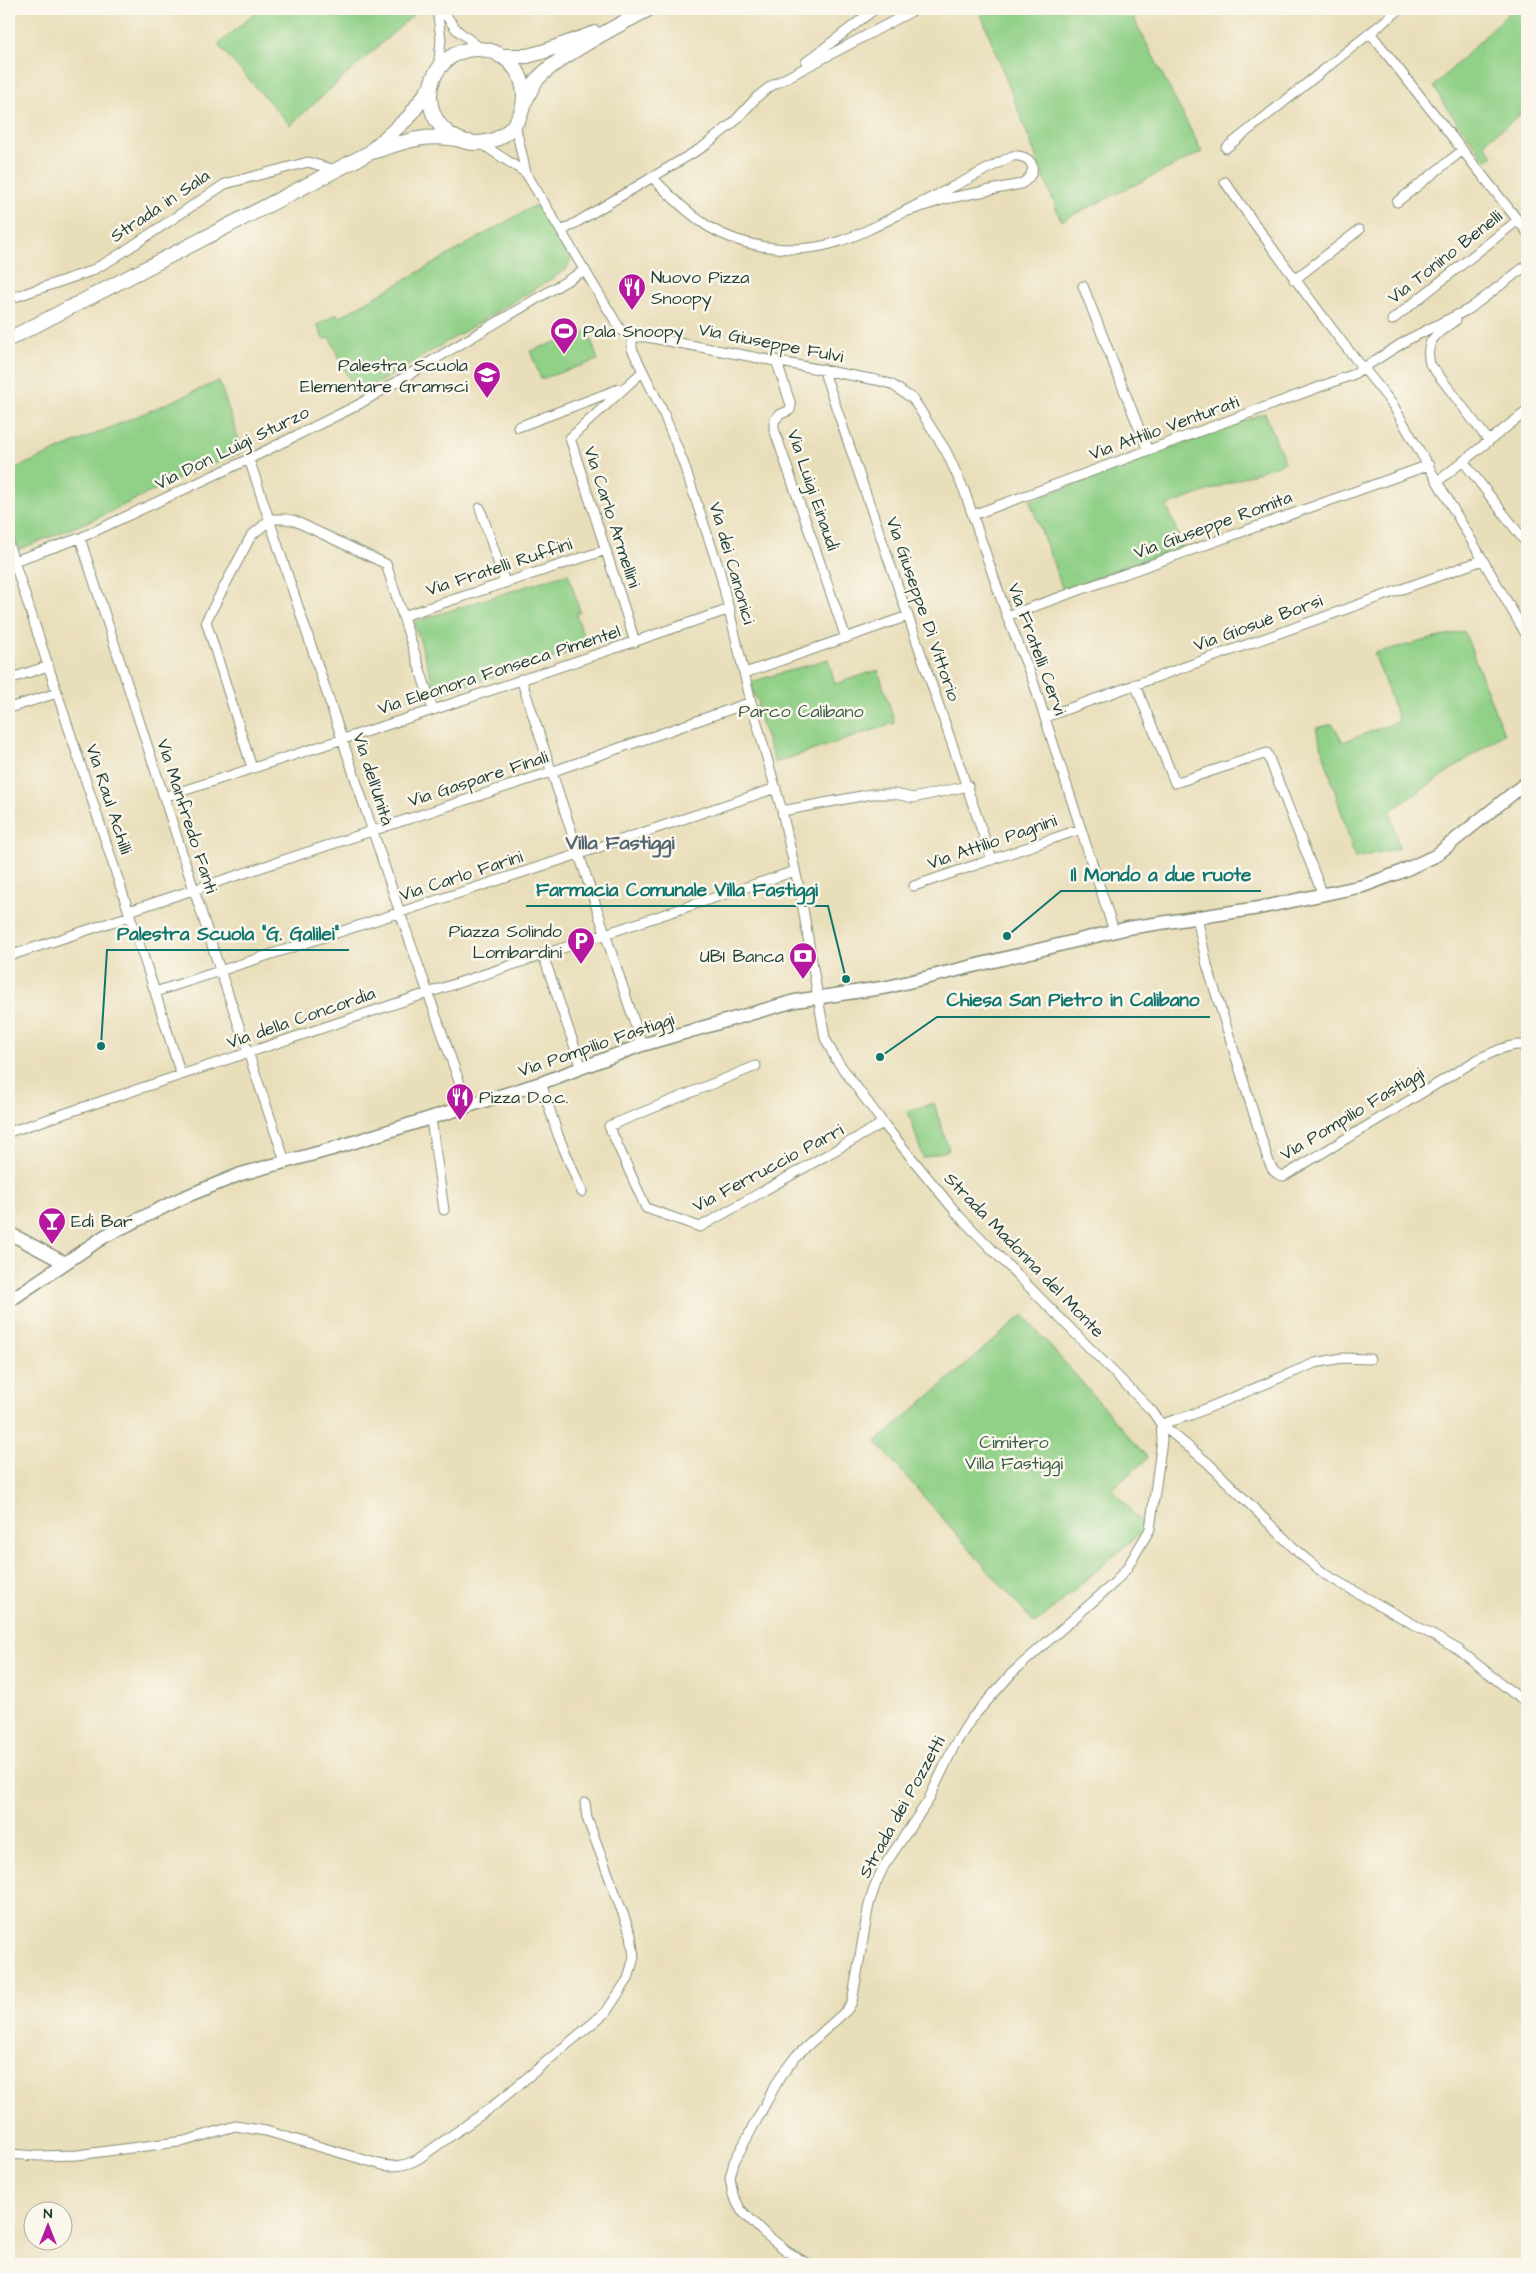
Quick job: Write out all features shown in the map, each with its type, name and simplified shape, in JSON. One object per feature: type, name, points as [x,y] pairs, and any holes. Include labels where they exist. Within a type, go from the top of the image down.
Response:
[{"type":"main road","points":[[9,339],[369,153],[420,138],[437,136],[480,143],[493,140],[505,134],[515,124],[523,104],[536,82],[549,68],[622,23],[649,9]]},
{"type":"main road","points":[[500,56],[526,56],[542,52],[622,23]]},
{"type":"main road","points":[[369,153],[409,117],[431,86],[438,70],[447,60],[458,53],[470,50],[483,50],[500,56],[512,65],[519,76],[524,90],[523,104]]},
{"type":"main road","points":[[431,86],[430,102],[434,117],[444,130],[457,139]]},
{"type":"street","points":[[437,9],[441,39],[438,70]]},
{"type":"street","points":[[442,9],[456,30],[483,50]]},
{"type":"street","points":[[562,231],[652,177],[683,161],[720,135],[758,96],[786,77],[874,9]]},
{"type":"street","points":[[786,77],[916,9]]},
{"type":"street","points":[[1226,148],[1400,9]]},
{"type":"street","name":"Via Tonino Benelli","points":[[1371,34],[1527,232]]},
{"type":"street","points":[[515,124],[526,173],[620,328],[632,337]]},
{"type":"street","points":[[480,143],[526,173]]},
{"type":"street","points":[[1397,202],[1463,150]]},
{"type":"street","points":[[652,177],[689,213],[710,228],[736,239],[763,246],[788,249],[834,243],[899,214],[1012,156],[1022,155],[1029,159],[1032,166],[1029,180],[1021,184],[945,199],[899,214]]},
{"type":"street","name":"Strada in Sala","points":[[9,299],[91,271],[114,258],[225,184],[308,162],[334,170]]},
{"type":"street","points":[[1225,182],[1294,280],[1394,407],[1527,636]]},
{"type":"street","name":"Via Tonino Benelli","points":[[1392,320],[1518,220]]},
{"type":"street","points":[[1294,280],[1359,230]]},
{"type":"street","points":[[1490,441],[1430,364],[1426,350],[1433,337],[1527,265]]},
{"type":"street","name":"Via Don Luigi Sturzo","points":[[14,561],[80,538],[250,459],[356,406],[585,270]]},
{"type":"street","points":[[1083,286],[1148,451]]},
{"type":"street","name":"Via Attilio Venturati","points":[[973,515],[1352,375],[1409,339],[1471,308]]},
{"type":"street","name":"Via Giuseppe Fulvi","points":[[632,337],[647,337],[823,369],[876,380],[903,390]]},
{"type":"street","name":"Via dei Canonici","points":[[632,337],[632,349],[663,412],[689,478],[720,572],[751,702],[782,811],[818,998]]},
{"type":"street","name":"Via Luigi Einaudi","points":[[776,360],[791,406],[790,410],[779,415],[774,421],[774,429],[846,638]]},
{"type":"street","name":"Via Giuseppe Di Vittorio","points":[[823,369],[992,860]]},
{"type":"street","name":"Via Carlo Armellini","points":[[634,642],[570,438],[642,372]]},
{"type":"street","points":[[518,427],[624,387]]},
{"type":"street","name":"Via Fratelli Cervi","points":[[903,390],[913,399],[946,451],[973,515],[1007,616],[1032,678],[1114,931]]},
{"type":"street","points":[[1438,481],[1527,411]]},
{"type":"street","name":"Via dell'Unità","points":[[250,459],[344,738],[400,913],[468,1107]]},
{"type":"street","points":[[1463,462],[1527,544]]},
{"type":"street","name":"Via Giuseppe Romita","points":[[1007,616],[1429,465]]},
{"type":"street","points":[[480,508],[504,583]]},
{"type":"street","points":[[252,768],[206,621],[251,536],[271,520],[286,518],[295,521],[386,564],[433,710]]},
{"type":"street","name":"Via Manfredo Fanti","points":[[80,538],[220,970],[285,1161]]},
{"type":"street","name":"Via Raul Achilli","points":[[9,550],[130,914],[181,1075]]},
{"type":"street","name":"Via Fratelli Ruffini","points":[[403,616],[606,550]]},
{"type":"street","name":"Via Giosuè Borsi","points":[[1045,717],[1483,560]]},
{"type":"street","name":"Via Eleonora Fonseca Pimentel","points":[[164,797],[433,710],[730,609]]},
{"type":"street","points":[[745,673],[908,616]]},
{"type":"street","points":[[9,679],[48,666]]},
{"type":"street","points":[[521,679],[642,1045]]},
{"type":"street","points":[[1136,684],[1175,783],[1267,753],[1323,895]]},
{"type":"street","points":[[9,708],[57,692]]},
{"type":"street","name":"Via Gaspare Finali","points":[[130,914],[194,889],[551,772],[751,702]]},
{"type":"street","name":"Via Pompilio Fastiggi","points":[[9,1301],[105,1236],[182,1198],[241,1174],[431,1119],[541,1083],[642,1045],[795,1001],[888,987],[1114,931],[1259,908],[1363,886],[1435,856],[1527,782]]},
{"type":"street","points":[[782,811],[872,794],[895,794],[913,798],[968,786]]},
{"type":"street","name":"Via Carlo Farini","points":[[155,992],[776,788]]},
{"type":"street","name":"Via Attilio Pagnini","points":[[914,886],[1081,829]]},
{"type":"street","name":"Via della Concordia","points":[[9,1132],[795,871]]},
{"type":"street","points":[[9,956],[130,914]]},
{"type":"street","name":"Via Pompilio Fastiggi","points":[[1197,917],[1207,965],[1267,1156],[1271,1167],[1280,1176],[1284,1176],[1480,1058],[1506,1047],[1527,1046]]},
{"type":"street","points":[[543,955],[582,1068]]},
{"type":"street","name":"Strada Madonna del Monte","points":[[818,998],[820,1022],[825,1038],[835,1058],[883,1123],[959,1216],[1152,1411],[1161,1424],[1208,1463],[1299,1553],[1326,1575],[1459,1650],[1527,1704]]},
{"type":"street","name":"Via Ferruccio Parri","points":[[756,1066],[609,1126],[646,1208],[700,1227],[883,1123]]},
{"type":"street","points":[[541,1083],[558,1135],[582,1192]]},
{"type":"street","points":[[431,1119],[444,1210]]},
{"type":"street","points":[[9,1234],[65,1262]]},
{"type":"street","points":[[1161,1424],[1191,1415],[1315,1363],[1342,1358],[1370,1359]]},
{"type":"street","name":"Strada dei Pozzetti","points":[[808,2264],[788,2252],[764,2233],[741,2210],[733,2195],[730,2178],[734,2162],[780,2077],[796,2056],[847,2010],[852,2002],[869,1904],[876,1883],[884,1866],[928,1801],[954,1746],[971,1718],[1012,1673],[1115,1582],[1127,1568],[1150,1529],[1162,1440],[1161,1424]]},
{"type":"street","points":[[9,2154],[39,2156],[77,2154],[185,2141],[235,2126],[266,2131],[382,2166],[407,2165],[418,2160],[492,2107],[606,2012],[628,1979],[634,1957],[631,1935],[587,1818],[586,1803]]},
{"type":"green space","points":[[259,9],[419,10],[290,125],[218,45]]},
{"type":"green space","points":[[979,9],[1129,9],[1202,152],[1061,221]]},
{"type":"green space","points":[[1513,9],[1527,9],[1527,109],[1484,143],[1493,156],[1487,161],[1445,106],[1434,86]]},
{"type":"green space","points":[[539,203],[571,258],[566,270],[357,396],[330,338],[323,339],[317,325],[337,314],[340,317]]},
{"type":"green space","name":"Pala Snoopy","points":[[588,331],[598,360],[541,379],[530,351]]},
{"type":"green space","points":[[219,381],[243,452],[188,474],[99,517],[18,550],[9,521],[9,471]]},
{"type":"green space","points":[[1265,413],[1285,462],[1167,506],[1183,547],[1063,590],[1030,501]]},
{"type":"green space","points":[[568,573],[580,612],[576,614],[587,647],[437,695],[414,622]]},
{"type":"green space","points":[[1464,631],[1504,734],[1390,811],[1399,848],[1355,858],[1316,728],[1333,724],[1343,742],[1399,721],[1374,653]]},
{"type":"green space","name":"Parco Calibano","points":[[828,659],[835,684],[878,670],[895,723],[775,763],[756,708],[759,702],[754,696],[751,682]]},
{"type":"green space","points":[[934,1103],[949,1150],[923,1158],[908,1111]]},
{"type":"green space","name":"Cimitero Villa Fastiggi","points":[[1023,1315],[1148,1458],[1112,1489],[1146,1528],[1035,1624],[876,1442]]},
{"type":"place","name":"Nuovo Pizza Snoopy","points":[[632,311]]},
{"type":"place","name":"Pala Snoopy","points":[[564,355]]},
{"type":"place","name":"Palestra Scuola Elementare Gramsci","points":[[487,399]]},
{"type":"place","name":"Il Mondo a due ruote","points":[[1007,936]]},
{"type":"place","name":"Piazza Solindo Lombardini","points":[[581,965]]},
{"type":"place","name":"Farmacia Comunale Villa Fastiggi","points":[[846,979]]},
{"type":"place","name":"UBI Banca","points":[[803,980]]},
{"type":"place","name":"Palestra Scuola \"G. Galilei\"","points":[[101,1046]]},
{"type":"place","name":"Chiesa San Pietro in Calibano","points":[[880,1057]]},
{"type":"place","name":"Pizza D.o.c.","points":[[460,1121]]},
{"type":"place","name":"Edi Bar","points":[[52,1245]]},
{"type":"district","name":"Villa Fastiggi","points":[[620,843]]}]
